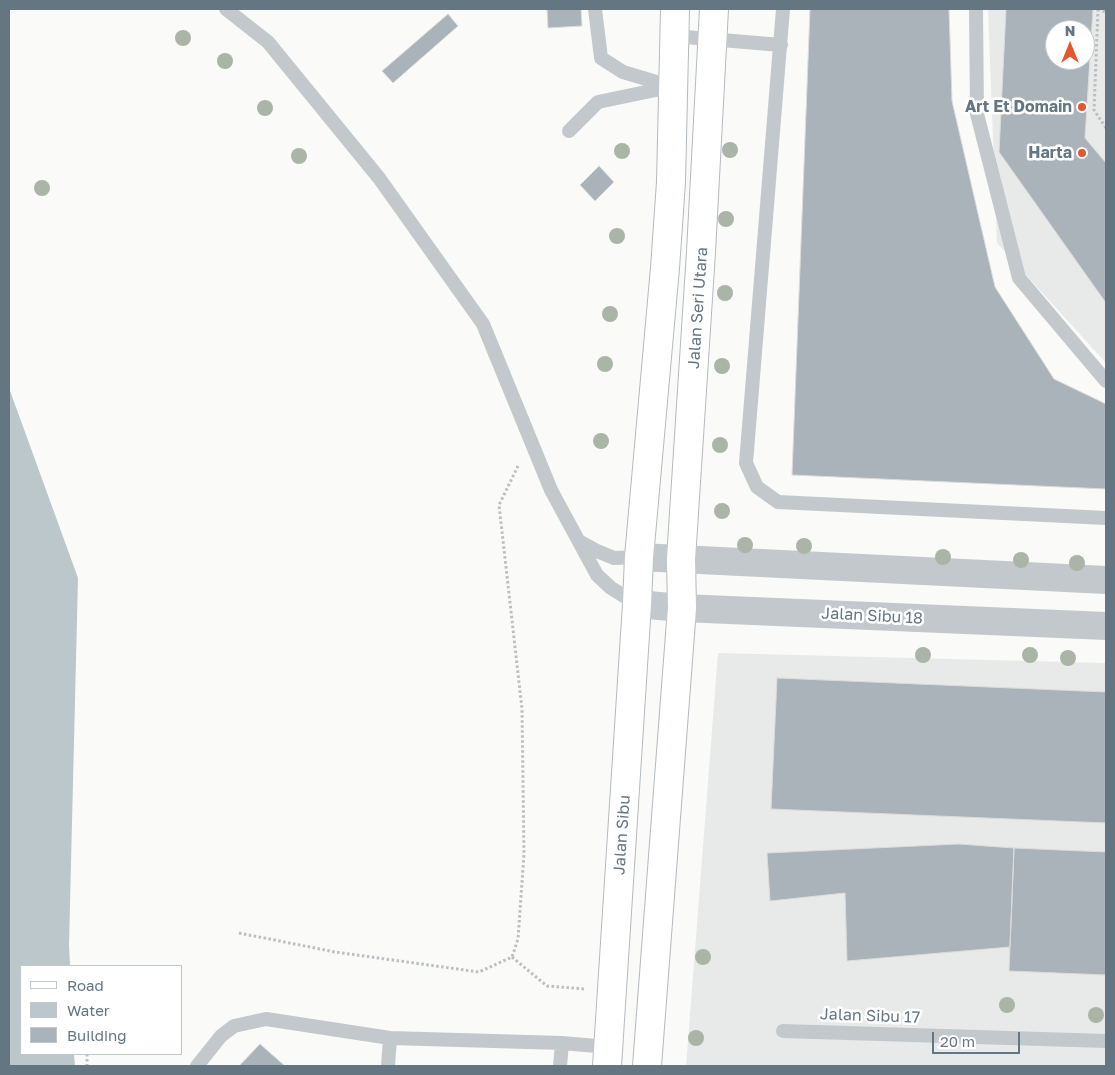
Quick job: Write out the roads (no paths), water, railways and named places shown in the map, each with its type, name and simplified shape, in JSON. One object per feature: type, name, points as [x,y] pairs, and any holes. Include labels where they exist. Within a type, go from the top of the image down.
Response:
[{"type":"street","points":[[637,604],[639,557],[671,182],[675,9]]},
{"type":"street","name":"Jalan Seri Utara","points":[[682,608],[681,559],[702,242],[714,9]]},
{"type":"street","points":[[639,557],[1106,580]]},
{"type":"street","name":"Jalan Sibu 18","points":[[637,604],[682,608],[1106,626]]},
{"type":"street","name":"Jalan Sibu","points":[[607,1057],[637,604]]},
{"type":"street","points":[[647,1066],[682,608]]},
{"type":"lane","points":[[226,9],[268,42],[324,110],[379,178],[483,324],[551,490],[596,575],[611,588],[637,604]]},
{"type":"lane","points":[[595,9],[601,58],[623,72],[673,87]]},
{"type":"lane","points":[[783,9],[746,463],[756,487],[778,502],[1106,518]]},
{"type":"lane","points":[[976,9],[976,114],[1019,278],[1106,381]]},
{"type":"lane","points":[[674,36],[781,45]]},
{"type":"lane","points":[[569,131],[598,102],[673,87]]},
{"type":"lane","points":[[578,541],[614,558],[639,557]]},
{"type":"lane","points":[[197,1066],[221,1036],[234,1026],[266,1019],[390,1038],[562,1043],[607,1057]]},
{"type":"lane","name":"Jalan Sibu 17","points":[[783,1031],[1106,1041]]},
{"type":"lane","points":[[388,1066],[390,1038]]},
{"type":"lane","points":[[560,1066],[562,1043]]},
{"type":"water","points":[[9,388],[78,578],[70,965],[20,965],[20,1055],[74,1055],[75,1066],[9,1066]]},
{"type":"place","name":"Art Et Domain","points":[[1082,107]]},
{"type":"place","name":"Harta","points":[[1082,153]]}]
